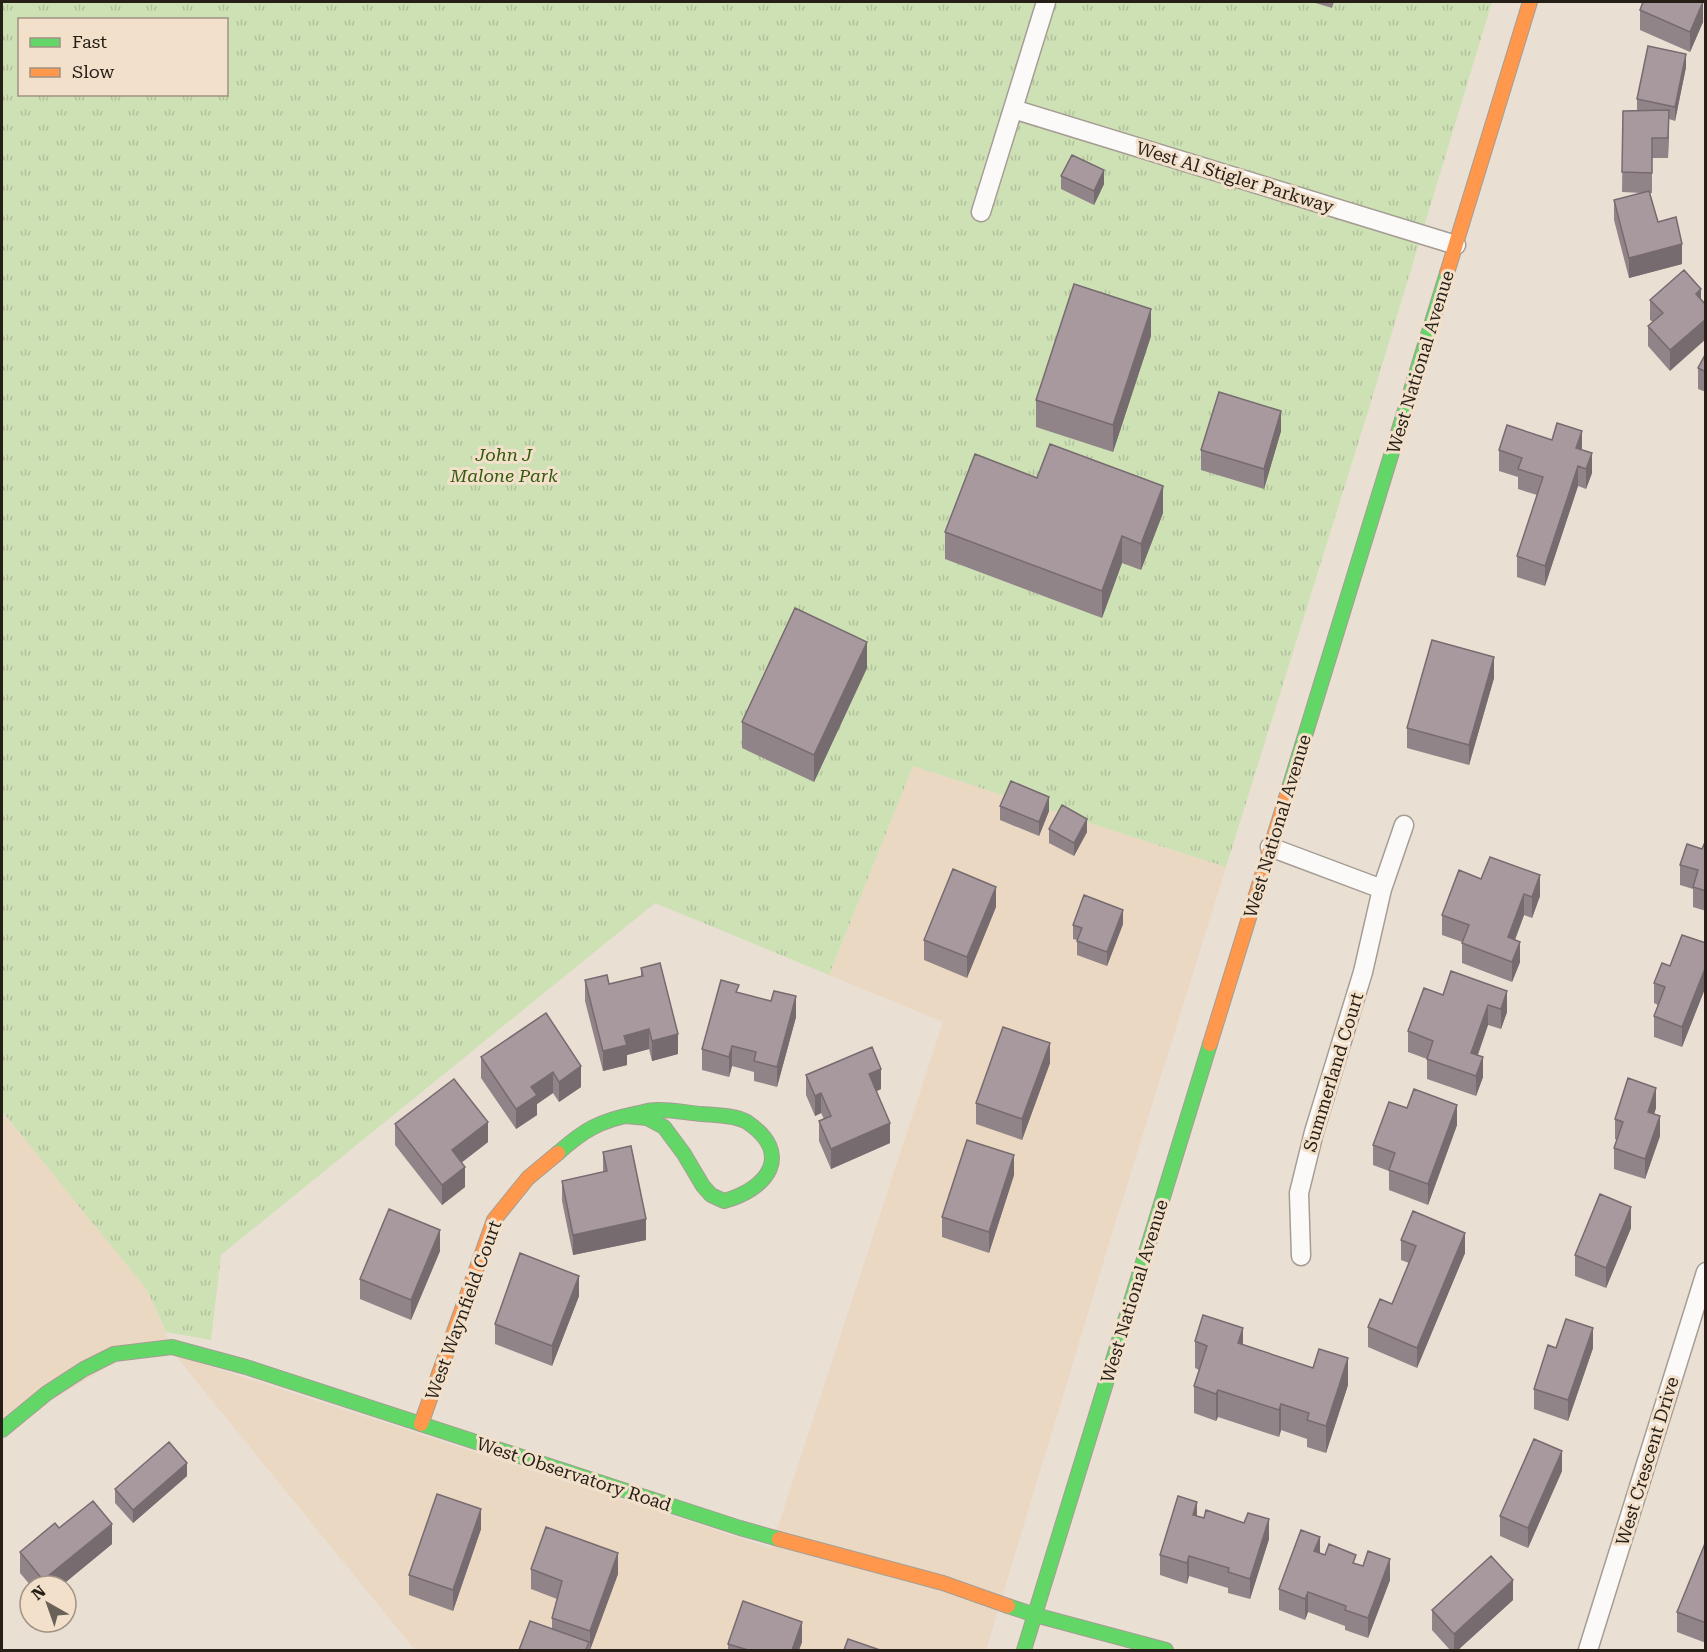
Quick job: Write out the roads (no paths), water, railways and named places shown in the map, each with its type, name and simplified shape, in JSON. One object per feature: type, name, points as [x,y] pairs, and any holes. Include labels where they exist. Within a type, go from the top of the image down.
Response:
[{"type":"street","points":[[981,212],[1046,2]]},
{"type":"street","name":"West National Avenue","points":[[1024,1650],[1530,2]]},
{"type":"street","name":"West Al Stigler Parkway","points":[[1013,109],[1456,244]]},
{"type":"street","name":"Summerland Court","points":[[1301,1256],[1299,1193],[1314,1132],[1363,972],[1382,889],[1404,825]]},
{"type":"street","points":[[1270,847],[1382,889]]},
{"type":"street","name":"West Waynfield Court","points":[[421,1424],[494,1220],[528,1178],[579,1135],[604,1120],[656,1110],[717,1115],[745,1121],[759,1133],[769,1146],[772,1160],[769,1173],[759,1185],[735,1198],[724,1201],[711,1195],[703,1186],[664,1127],[647,1118],[626,1116]]},
{"type":"street","name":"West Crescent Drive","points":[[1588,1650],[1706,1272]]},
{"type":"street","name":"West Observatory Road","points":[[2,1430],[47,1393],[84,1368],[114,1354],[172,1347],[246,1367],[740,1528],[943,1583],[1035,1615],[1166,1650]]},
{"type":"park label","name":"John J Malone Park","points":[[504,464]]}]
